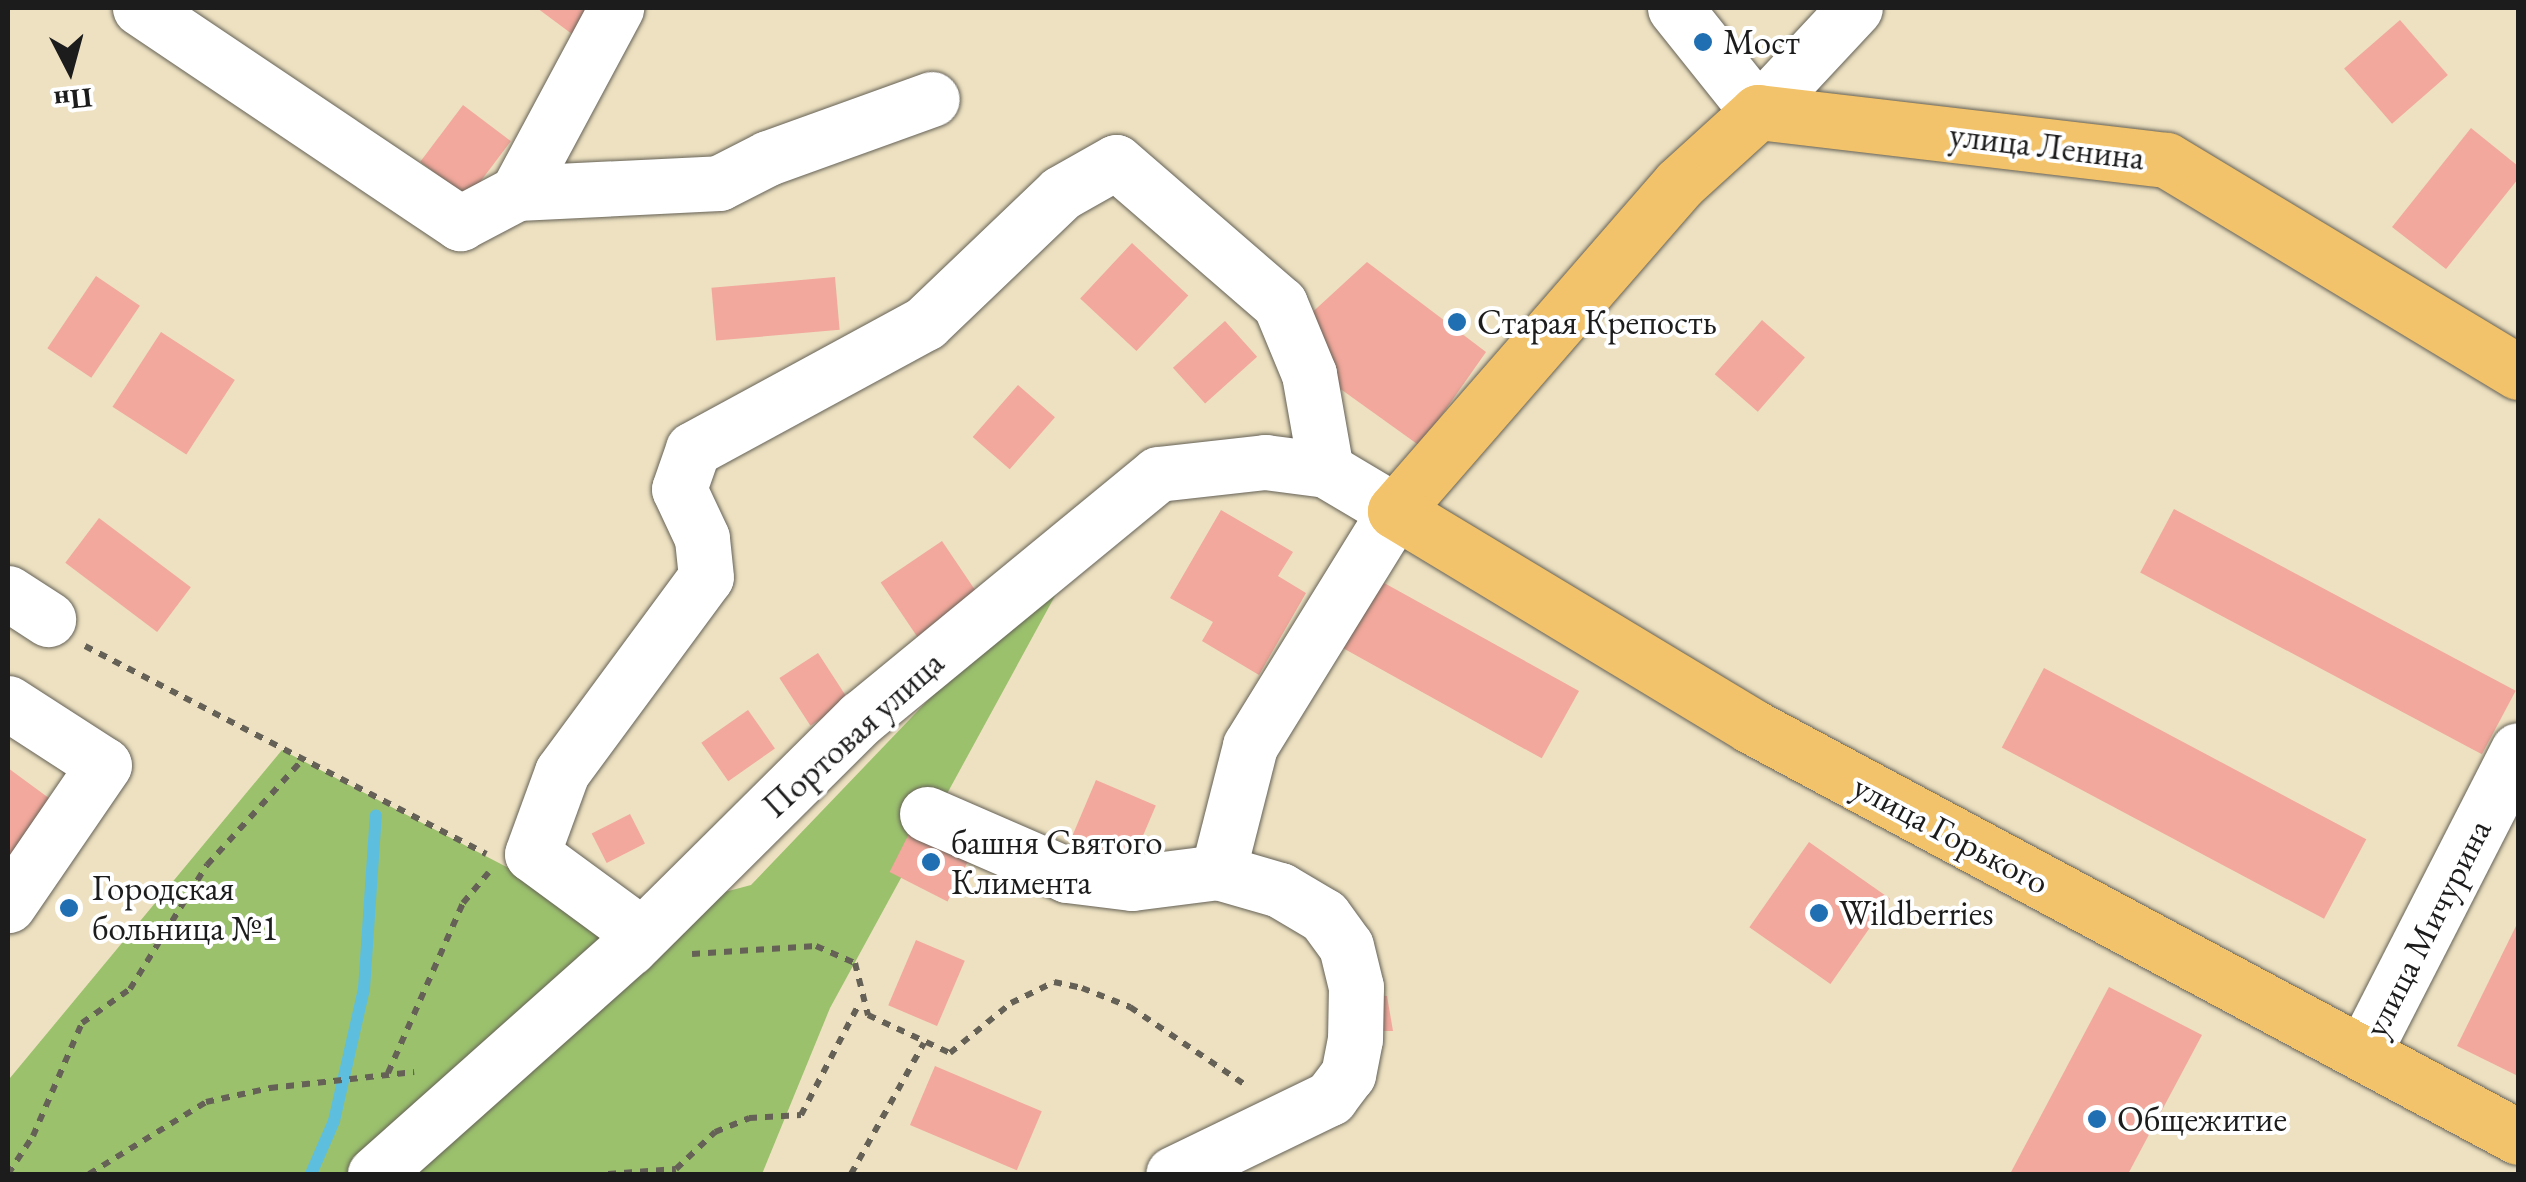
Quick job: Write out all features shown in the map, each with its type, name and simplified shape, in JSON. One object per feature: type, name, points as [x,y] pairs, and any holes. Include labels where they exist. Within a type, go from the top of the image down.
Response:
[{"type":"main road","name":"улица Ленина","points":[[1758,112],[2166,160],[2518,372]]},
{"type":"main road","points":[[1394,512],[1679,184],[1758,112]]},
{"type":"main road","name":"улица Горького","points":[[1394,512],[1751,726],[2518,1137]]},
{"type":"street","points":[[140,8],[460,224],[517,193],[719,182],[932,99]]},
{"type":"street","points":[[517,193],[616,8]]},
{"type":"street","points":[[1675,8],[1758,112],[1855,8]]},
{"type":"street","points":[[635,941],[532,854],[562,772],[706,577],[702,538],[678,489],[693,448],[925,324],[1061,194],[1116,162],[1165,199],[1280,304],[1309,374],[1326,470]]},
{"type":"street","name":"Портовая улица","points":[[375,1174],[635,941],[861,718],[1158,474],[1265,462],[1326,470],[1394,512]]},
{"type":"street","points":[[1218,872],[1250,746],[1394,512]]},
{"type":"street","points":[[8,704],[104,765],[8,905]]},
{"type":"street","name":"улица Мичурина","points":[[2363,1053],[2518,750]]},
{"type":"street","points":[[927,814],[1067,874],[1132,883],[1218,872],[1280,890],[1324,916],[1346,946],[1356,986],[1348,1074],[1330,1098],[1293,1121],[1173,1174]]},
{"type":"path","points":[[28,606],[104,660],[207,704],[500,860],[464,903],[388,1073]]},
{"type":"path","points":[[8,1174],[33,1136],[82,1023],[130,989],[208,865],[303,758]]},
{"type":"path","points":[[635,941],[683,954],[816,946],[856,963],[860,1002],[868,1015],[950,1053],[1011,1004],[1054,982],[1068,985],[1130,1008],[1293,1121]]},
{"type":"path","points":[[608,1174],[676,1169],[716,1132],[749,1118],[800,1116],[860,1002]]},
{"type":"path","points":[[852,1174],[924,1043]]},
{"type":"path","points":[[89,1174],[206,1102],[388,1073],[495,1068]]},
{"type":"green space","points":[[1091,530],[830,1008],[762,1174],[8,1174],[10,1078],[282,750],[612,922],[751,885]]},
{"type":"building","points":[[537,8],[599,8],[576,37]]},
{"type":"building","points":[[2400,20],[2448,75],[2392,124],[2344,69]]},
{"type":"building","points":[[463,105],[511,141],[468,198],[420,162]]},
{"type":"building","points":[[2471,128],[2518,166],[2518,179],[2446,269],[2392,227]]},
{"type":"building","points":[[1132,243],[1188,296],[1136,351],[1080,299]]},
{"type":"building","points":[[1367,262],[1486,352],[1420,446],[1328,380],[1305,319]]},
{"type":"building","points":[[96,276],[140,306],[91,378],[47,348]]},
{"type":"building","points":[[835,277],[840,330],[716,341],[711,288]]},
{"type":"building","points":[[1762,320],[1805,357],[1758,412],[1715,374]]},
{"type":"building","points":[[1225,321],[1257,357],[1205,404],[1173,368]]},
{"type":"building","points":[[161,332],[235,380],[186,455],[113,407]]},
{"type":"building","points":[[1018,385],[1055,417],[1010,469],[973,437]]},
{"type":"building","points":[[2174,509],[2516,691],[2482,754],[2140,573]]},
{"type":"building","points":[[1221,510],[1293,552],[1278,576],[1306,593],[1259,675],[1202,641],[1213,622],[1170,598]]},
{"type":"building","points":[[99,518],[191,587],[157,632],[65,563]]},
{"type":"building","points":[[942,541],[983,602],[921,643],[881,582]]},
{"type":"building","points":[[1377,579],[1579,691],[1542,758],[1340,646]]},
{"type":"building","points":[[818,653],[849,701],[810,726],[779,678]]},
{"type":"building","points":[[2044,668],[2366,839],[2324,919],[2002,747]]},
{"type":"building","points":[[748,710],[775,749],[728,781],[701,743]]},
{"type":"building","points":[[8,768],[57,804],[8,872]]},
{"type":"building","points":[[1096,780],[1156,805],[1131,864],[1071,839]]},
{"type":"building","points":[[630,814],[645,843],[607,863],[592,834]]},
{"type":"building","name":"башня Святого Климента","points":[[915,822],[973,852],[947,901],[890,872]]},
{"type":"building","name":"Wildberries","points":[[1809,842],[1890,899],[1830,984],[1749,927]]},
{"type":"building","points":[[2518,922],[2518,1076],[2457,1046]]},
{"type":"building","points":[[916,940],[965,961],[937,1026],[888,1005]]},
{"type":"building","points":[[2109,987],[2202,1035],[2128,1174],[2010,1174]]},
{"type":"building","points":[[1369,995],[1387,996],[1393,1031],[1363,1031]]},
{"type":"building","points":[[935,1066],[1042,1111],[1017,1170],[910,1125]]},
{"type":"waterway","points":[[311,1174],[334,1121],[364,989],[376,815]]},
{"type":"place","name":"Мост","points":[[1703,42]]},
{"type":"place","name":"Старая Крепость","points":[[1457,322]]},
{"type":"place","name":"башня Святого Климента","points":[[931,862]]},
{"type":"place","name":"Городская больница №1","points":[[69,908]]},
{"type":"place","name":"Wildberries","points":[[1819,913]]},
{"type":"place","name":"Общежитие","points":[[2097,1119]]}]
